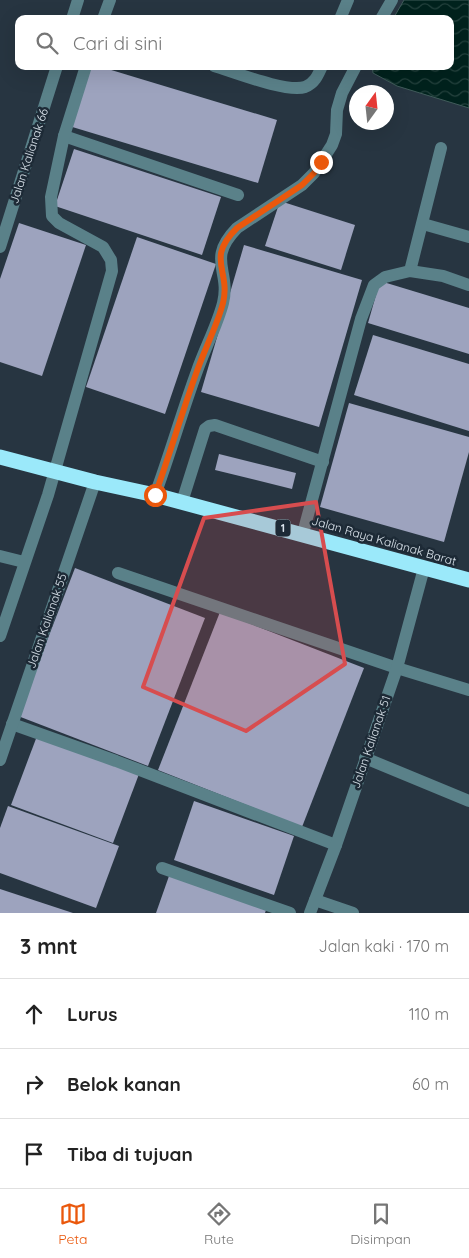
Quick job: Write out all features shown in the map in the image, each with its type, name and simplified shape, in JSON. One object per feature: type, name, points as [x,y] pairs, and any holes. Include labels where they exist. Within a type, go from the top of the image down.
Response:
[{"type":"highway","name":"Jalan Raya Kalianak Barat","points":[[0,457],[54,472],[182,502],[469,580]]},
{"type":"lane","points":[[73,15],[78,0]]},
{"type":"lane","points":[[104,15],[110,0]]},
{"type":"lane","points":[[342,15],[348,0]]},
{"type":"lane","points":[[383,15],[392,0]]},
{"type":"lane","name":"Jalan Kalianak 66","points":[[0,247],[56,70]]},
{"type":"lane","points":[[0,636],[48,495],[112,271],[111,260],[103,247],[59,224],[52,216],[51,197],[64,136],[85,70]]},
{"type":"lane","points":[[228,70],[289,88],[306,86],[317,79],[320,70]]},
{"type":"lane","points":[[155,495],[224,300],[224,280],[220,256],[224,245],[237,228],[302,185],[314,173],[332,146],[336,134],[339,101],[354,70]]},
{"type":"lane","points":[[64,136],[238,194]]},
{"type":"lane","points":[[410,271],[441,148]]},
{"type":"lane","points":[[423,224],[469,237]]},
{"type":"lane","points":[[303,534],[361,319],[374,284],[385,277],[410,271],[444,276],[469,284]]},
{"type":"lane","points":[[182,502],[205,429],[209,426],[215,425],[323,462]]},
{"type":"lane","name":"Jalan Kalianak 55","points":[[0,760],[95,482]]},
{"type":"lane","points":[[0,556],[24,562]]},
{"type":"lane","name":"Jalan Kalianak 51","points":[[310,913],[336,846],[397,668],[424,568]]},
{"type":"lane","points":[[118,574],[397,668],[469,690]]},
{"type":"lane","points":[[12,724],[116,761],[336,846]]},
{"type":"lane","points":[[365,758],[469,801]]},
{"type":"lane","points":[[162,868],[290,913]]},
{"type":"lane","points":[[315,900],[353,913]]},
{"type":"highlighted area","points":[[316,502],[345,664],[246,731],[143,687],[204,518]]},
{"type":"water","points":[[404,0],[469,0],[469,108],[397,86],[373,73],[373,70],[454,70],[454,15],[395,15]]},
{"type":"building","points":[[87,70],[111,70],[277,120],[258,183],[69,126]]},
{"type":"building","points":[[74,149],[221,197],[202,255],[55,206]]},
{"type":"building","points":[[280,201],[355,225],[341,270],[265,246]]},
{"type":"building","points":[[19,223],[86,245],[42,376],[0,362],[0,279]]},
{"type":"building","points":[[137,237],[216,264],[165,414],[86,387]]},
{"type":"building","points":[[244,245],[362,280],[319,427],[201,392]]},
{"type":"building","points":[[380,281],[469,308],[469,354],[368,323]]},
{"type":"building","points":[[373,335],[469,364],[469,431],[354,395]]},
{"type":"building","points":[[349,403],[469,437],[469,452],[444,542],[320,507]]},
{"type":"building","points":[[219,454],[296,473],[292,489],[215,470]]},
{"type":"building","points":[[75,568],[205,618],[148,766],[18,716]]},
{"type":"building","points":[[220,612],[364,668],[302,827],[158,770]]},
{"type":"building","points":[[37,736],[139,774],[113,843],[11,805]]},
{"type":"building","points":[[194,801],[294,836],[274,895],[174,860]]},
{"type":"building","points":[[8,806],[119,846],[96,908],[0,873],[0,828]]},
{"type":"building","points":[[169,876],[266,910],[265,913],[156,913]]},
{"type":"building","points":[[0,889],[73,913],[0,913]]},
{"type":"route","points":[[155,495],[224,300],[224,280],[220,256],[224,245],[237,228],[302,185],[314,173],[321,162]]}]
